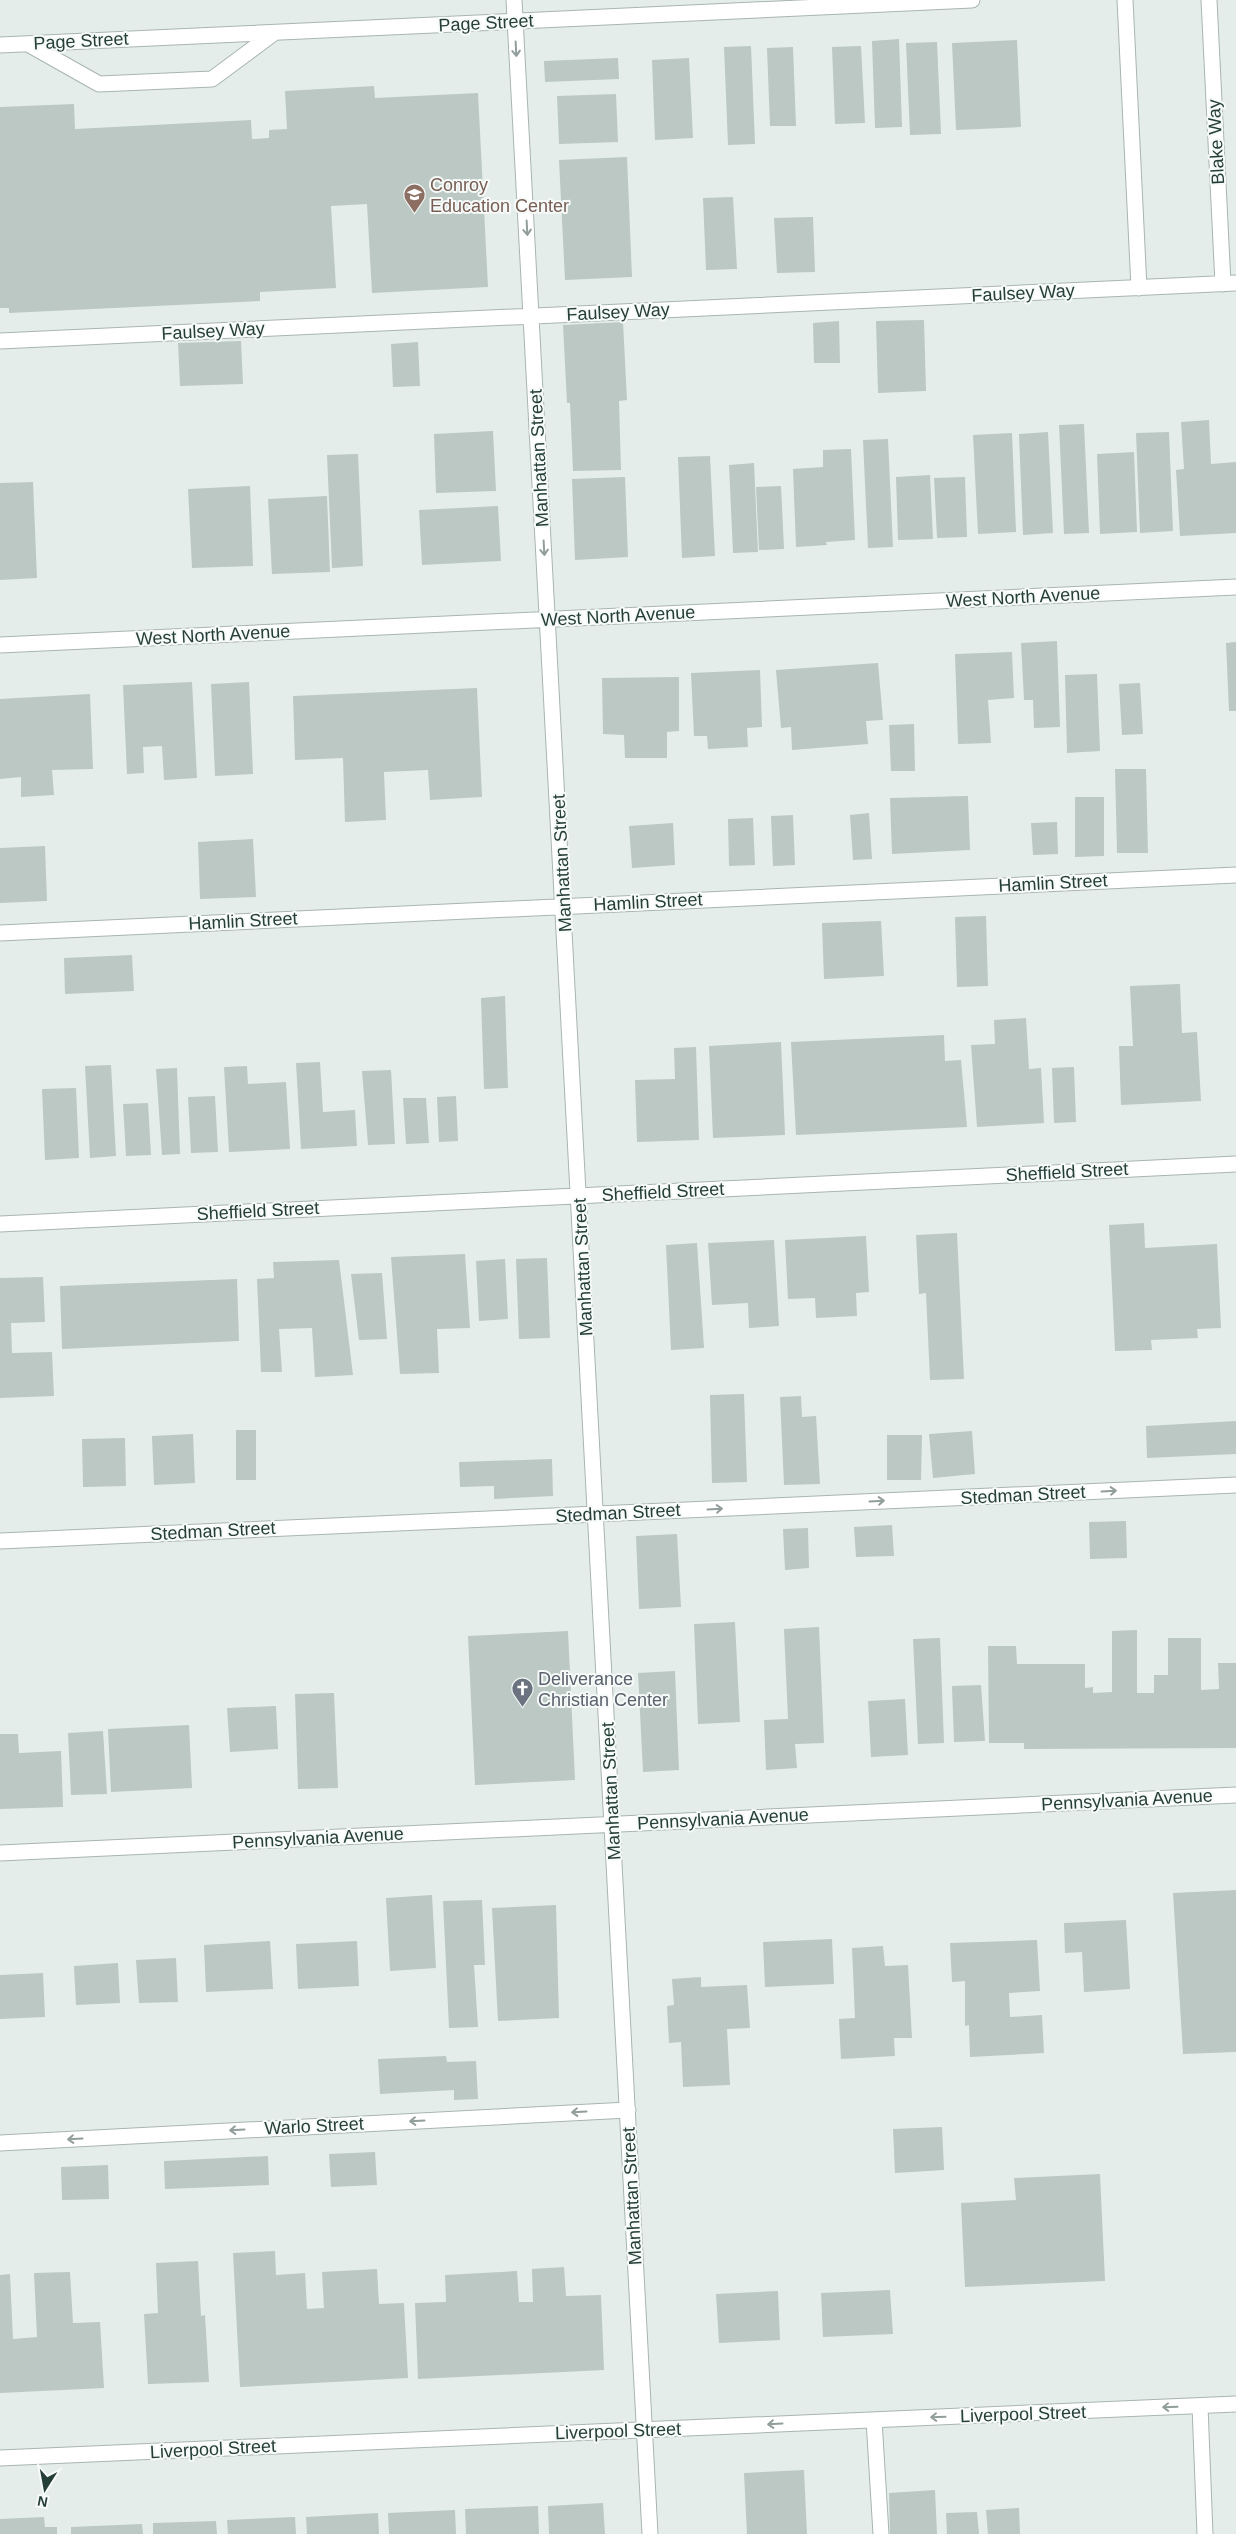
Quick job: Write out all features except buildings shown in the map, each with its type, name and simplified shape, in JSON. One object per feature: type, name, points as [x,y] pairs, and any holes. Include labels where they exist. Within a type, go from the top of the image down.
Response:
[{"type":"street","name":"Manhattan Street","points":[[514,0],[549,620],[650,2534]]},
{"type":"street","name":"Page Street","points":[[0,45],[972,0]]},
{"type":"street","points":[[1125,0],[1139,288]]},
{"type":"street","name":"Blake Way","points":[[1209,0],[1230,284]]},
{"type":"street","points":[[27,44],[99,84],[193,80],[212,79],[274,32]]},
{"type":"street","name":"Faulsey Way","points":[[0,341],[1230,284]]},
{"type":"street","name":"West North Avenue","points":[[0,645],[1236,587]]},
{"type":"street","name":"Hamlin Street","points":[[0,933],[1236,875]]},
{"type":"street","name":"Sheffield Street","points":[[0,1224],[1236,1164]]},
{"type":"street","name":"Stedman Street","points":[[0,1541],[1236,1485]]},
{"type":"street","name":"Pennsylvania Avenue","points":[[0,1853],[1236,1795]]},
{"type":"street","name":"Warlo Street","points":[[0,2143],[628,2110]]},
{"type":"street","name":"Liverpool Street","points":[[0,2458],[1236,2404]]},
{"type":"street","points":[[1200,2406],[1205,2534]]},
{"type":"street","points":[[874,2420],[881,2534]]},
{"type":"place","name":"Conroy Education Center","points":[[414,214]]},
{"type":"place","name":"Deliverance Christian Center","points":[[522,1708]]}]
